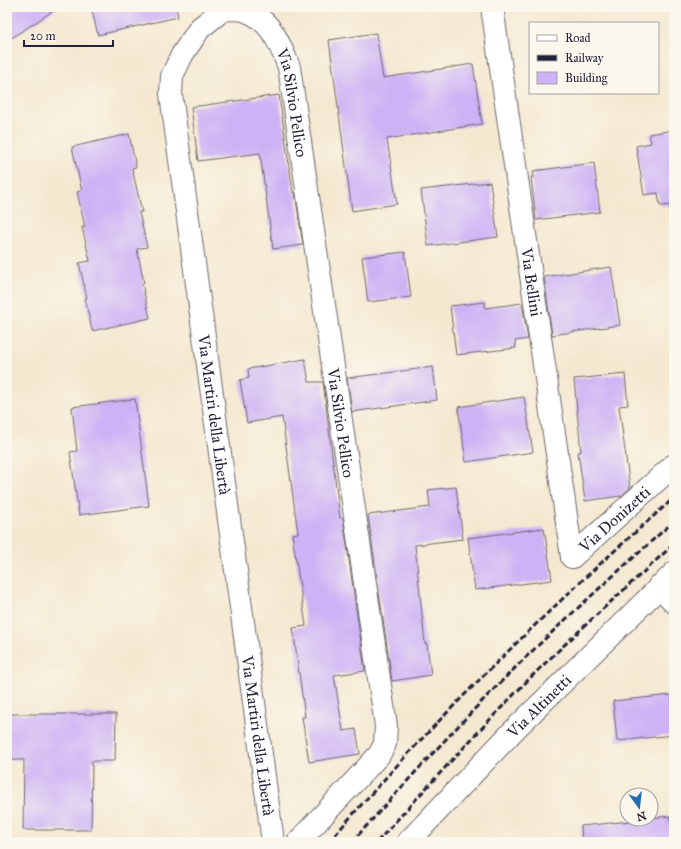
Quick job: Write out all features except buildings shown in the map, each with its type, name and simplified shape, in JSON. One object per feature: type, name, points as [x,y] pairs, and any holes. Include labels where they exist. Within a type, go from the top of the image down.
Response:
[{"type":"street","name":"Via Bellini","points":[[492,7],[572,557]]},
{"type":"street","name":"Via Martiri della Libertà","points":[[224,8],[200,28],[182,55],[172,76],[171,94],[273,842]]},
{"type":"street","name":"Via Silvio Pellico","points":[[224,8],[245,10],[259,18],[273,31],[289,67],[386,726],[385,744],[379,755],[298,842]]},
{"type":"street","name":"Via Donizetti","points":[[572,557],[674,465]]},
{"type":"street","points":[[667,580],[674,602]]},
{"type":"street","name":"Via Altinetti","points":[[408,842],[514,729],[667,580]]},
{"type":"railway","points":[[329,842],[387,776],[478,681],[610,554],[674,498]]},
{"type":"railway","points":[[352,842],[456,729],[520,663],[674,521]]},
{"type":"railway","points":[[377,842],[473,737],[532,676],[584,626],[674,544]]}]
